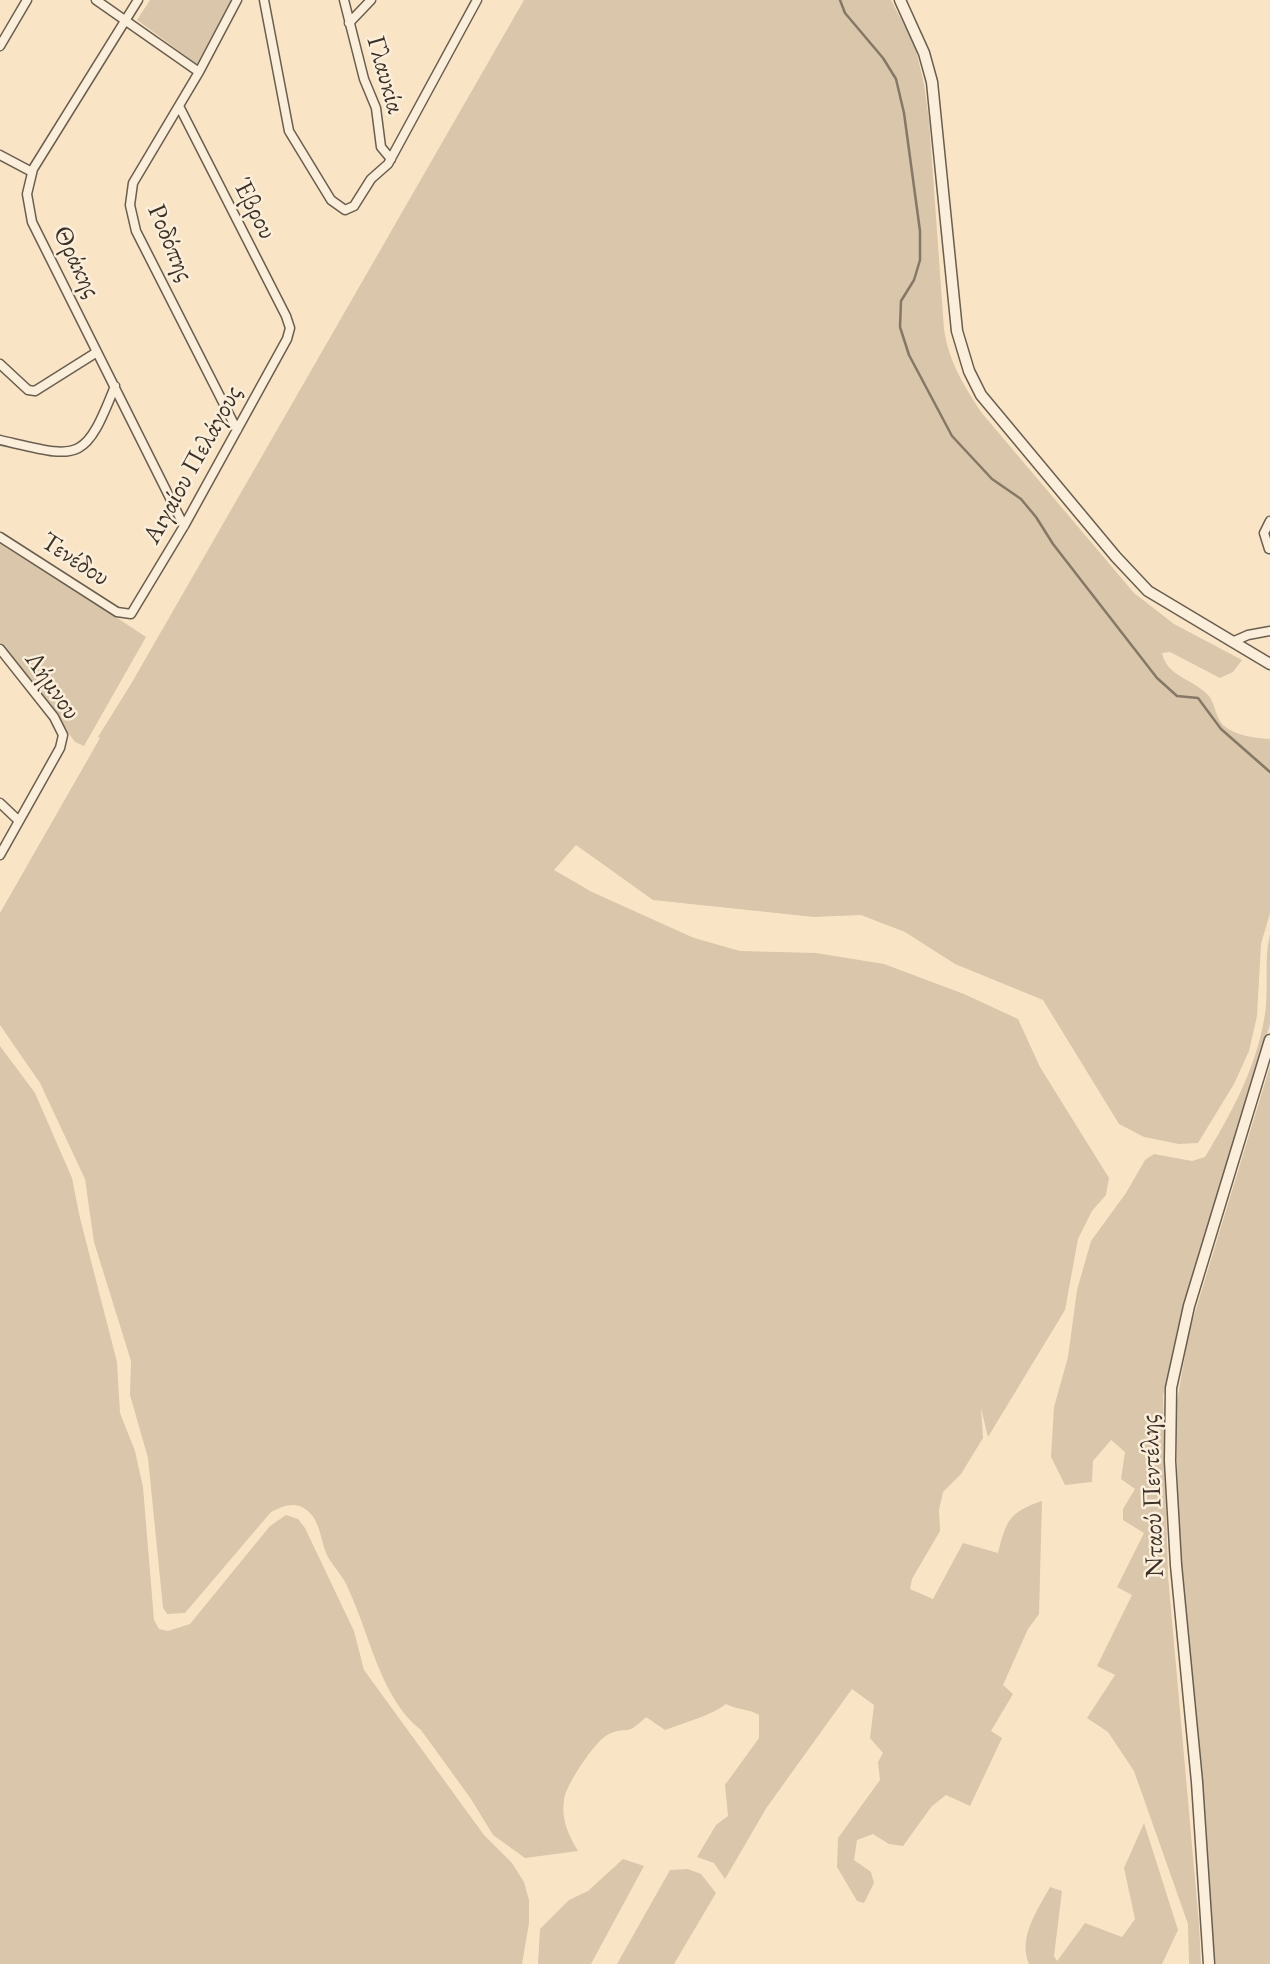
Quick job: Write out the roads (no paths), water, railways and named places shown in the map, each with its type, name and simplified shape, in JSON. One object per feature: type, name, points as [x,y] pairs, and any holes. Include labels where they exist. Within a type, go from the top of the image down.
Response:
[{"type":"street","points":[[0,46],[27,0]]},
{"type":"street","points":[[96,0],[199,72]]},
{"type":"street","name":"Θράκης","points":[[138,0],[32,172],[27,194],[30,217],[184,526]]},
{"type":"street","name":"Ροδόπης","points":[[237,0],[199,72],[133,183],[131,214],[136,231],[237,430]]},
{"type":"street","points":[[264,0],[289,131],[333,203],[348,210],[391,159],[477,0]]},
{"type":"street","name":"Γλαυκία","points":[[344,0],[365,83],[376,108],[381,147],[391,159]]},
{"type":"street","points":[[349,23],[371,0]]},
{"type":"street","points":[[900,0],[924,53],[932,82],[957,331],[969,371],[982,395],[1116,557],[1148,591],[1270,664]]},
{"type":"street","name":"Έβρου","points":[[179,106],[286,316],[290,332]]},
{"type":"street","points":[[0,155],[32,172]]},
{"type":"street","name":"Αιγαίου Πελάγους","points":[[129,615],[136,609],[184,526],[290,332]]},
{"type":"street","points":[[0,364],[28,390],[41,388],[97,352]]},
{"type":"street","points":[[0,440],[54,452],[79,449],[93,437],[115,386]]},
{"type":"street","points":[[1270,521],[1265,533],[1270,549]]},
{"type":"street","name":"Τενέδου","points":[[0,537],[117,612],[129,615]]},
{"type":"street","points":[[1232,642],[1248,635],[1270,631]]},
{"type":"street","name":"Λήμνου","points":[[0,649],[60,725],[63,738],[19,821]]},
{"type":"street","points":[[0,803],[19,821],[0,855]]},
{"type":"street","name":"Νταού Πεντέλης","points":[[1209,1964],[1197,1782],[1176,1565],[1170,1461],[1171,1388],[1189,1306],[1270,1040]]},
{"type":"waterway","points":[[840,0],[845,13],[883,58],[896,79],[904,113],[920,231],[920,260],[914,280],[901,301],[900,327],[909,355],[952,436],[992,479],[1021,499],[1157,678],[1177,696],[1198,698],[1221,729],[1270,772]]}]
